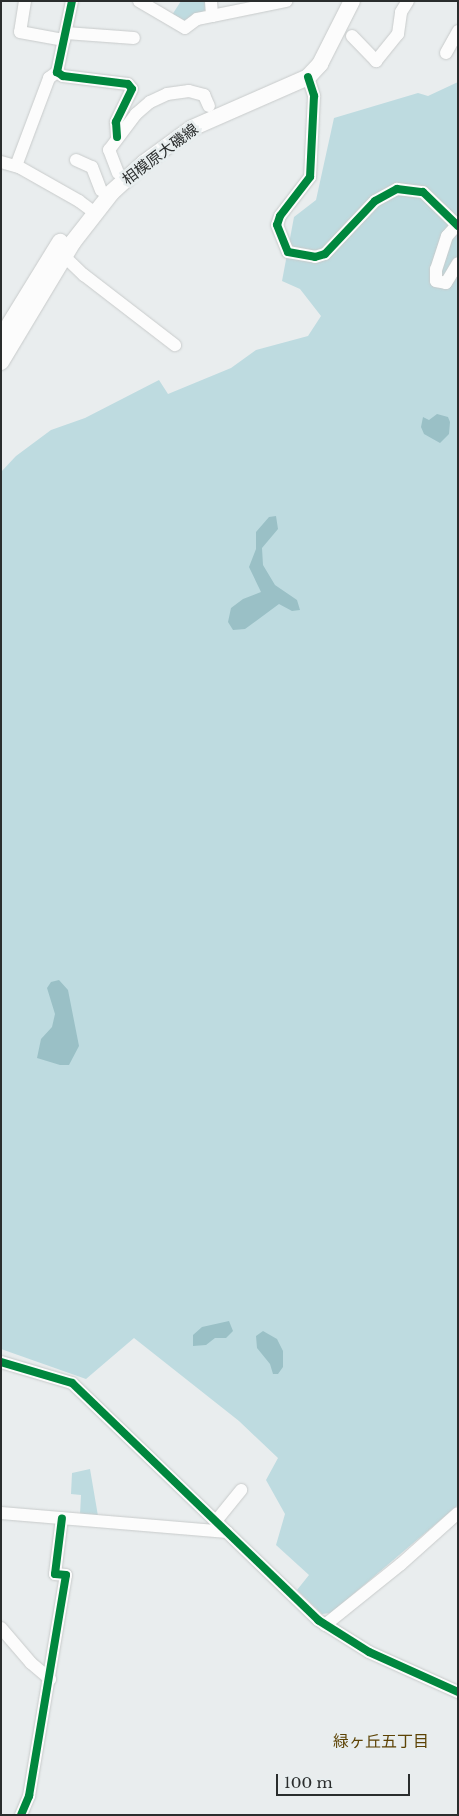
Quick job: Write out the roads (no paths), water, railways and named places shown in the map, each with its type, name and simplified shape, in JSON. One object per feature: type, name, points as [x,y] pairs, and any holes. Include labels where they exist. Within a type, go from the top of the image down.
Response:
[{"type":"main road","name":"相模原大磯線","points":[[1,338],[55,250],[91,209],[128,177],[192,128],[250,99],[308,76],[329,48],[352,1]]},
{"type":"main road","name":"相模原大磯線","points":[[1,362],[101,190],[118,173],[159,138],[210,106],[302,69],[329,48]]},
{"type":"street","points":[[25,1],[20,32],[65,36],[128,34]]},
{"type":"street","points":[[16,166],[49,78],[57,72],[72,1]]},
{"type":"street","points":[[139,1],[178,27],[188,28],[197,19],[286,1]]},
{"type":"street","points":[[211,1],[212,16]]},
{"type":"street","points":[[352,36],[376,61],[398,34],[401,12],[408,1]]},
{"type":"street","points":[[446,49],[458,31]]},
{"type":"street","points":[[57,72],[63,76],[128,84],[132,89],[116,122],[117,137]]},
{"type":"street","points":[[308,76],[314,96],[310,177],[280,216],[277,225],[288,252],[315,257],[325,254],[374,201],[397,189],[423,192],[458,226],[447,236],[436,269],[436,281],[446,283],[458,263]]},
{"type":"street","points":[[118,173],[109,155],[117,137],[143,108],[167,94],[189,91],[204,95],[210,106]]},
{"type":"street","points":[[76,160],[92,168],[101,190]]},
{"type":"street","points":[[1,162],[16,166],[91,209]]},
{"type":"street","points":[[64,256],[84,275],[175,345]]},
{"type":"street","points":[[1,1362],[72,1383],[325,1625],[369,1652],[458,1692]]},
{"type":"street","points":[[216,1521],[240,1490]]},
{"type":"street","points":[[1,1513],[227,1532]]},
{"type":"street","points":[[325,1625],[401,1564],[458,1513]]},
{"type":"street","points":[[21,1815],[29,1796],[66,1575],[55,1574],[62,1518]]},
{"type":"street","points":[[1,1628],[31,1663],[50,1679]]},
{"type":"district","name":"緑ヶ丘五丁目","points":[[381,1741]]}]
